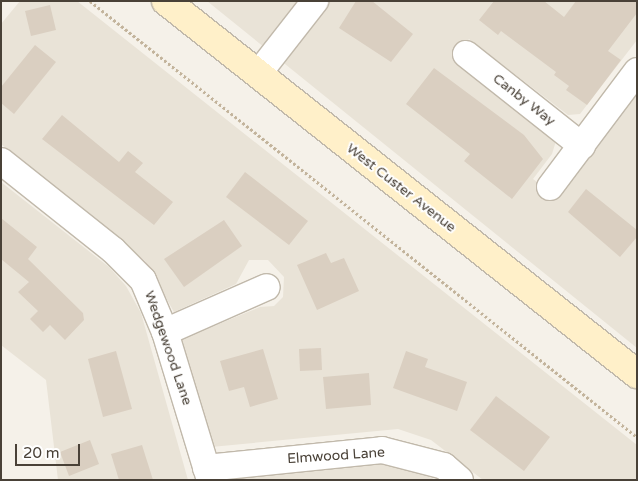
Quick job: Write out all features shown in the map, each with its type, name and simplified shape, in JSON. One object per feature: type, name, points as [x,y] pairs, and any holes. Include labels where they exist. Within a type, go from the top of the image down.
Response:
[{"type":"main road","name":"West Custer Avenue","points":[[179,5],[258,74],[637,374]]},
{"type":"street","points":[[258,74],[315,1]]},
{"type":"street","name":"Canby Way","points":[[466,54],[582,146]]},
{"type":"street","points":[[550,187],[637,71]]},
{"type":"street","name":"Wedgewood Lane","points":[[1,161],[133,268],[152,294],[208,474]]},
{"type":"street","points":[[165,332],[268,287]]},
{"type":"street","name":"Elmwood Lane","points":[[208,474],[382,450],[444,466],[460,480]]},
{"type":"path","points":[[90,1],[637,437]]},
{"type":"shaded area","points":[[20,1],[77,1],[637,445],[637,480],[483,480],[431,440],[398,429],[211,447],[182,339],[260,307],[274,306],[283,297],[284,277],[268,260],[249,260],[236,284],[174,312],[145,261],[1,144],[1,24]]},
{"type":"shaded area","points":[[207,1],[637,1],[637,40],[580,114],[568,115],[469,39],[456,56],[556,141],[552,154],[533,179],[552,193],[637,82],[637,348]]},
{"type":"shaded area","points":[[1,182],[109,267],[126,286],[141,313],[188,480],[58,480],[46,380],[1,345]]},
{"type":"shaded area","points":[[379,463],[399,464],[436,480],[223,480]]},
{"type":"building","points":[[356,1],[372,1],[413,34],[391,62],[339,28]]},
{"type":"building","points":[[494,1],[544,1],[564,17],[576,1],[637,1],[637,13],[608,51],[621,60],[587,105],[566,90],[569,86],[554,75],[556,72],[501,31],[498,35],[479,20]]},
{"type":"building","points":[[50,5],[56,30],[31,36],[25,11]]},
{"type":"building","points":[[35,45],[56,62],[14,114],[1,103],[1,87]]},
{"type":"building","points":[[434,68],[524,135],[543,159],[512,199],[464,161],[470,154],[406,104]]},
{"type":"building","points":[[62,115],[119,162],[128,151],[143,163],[135,172],[173,202],[154,225],[42,139]]},
{"type":"building","points":[[245,172],[308,221],[289,245],[226,197]]},
{"type":"building","points":[[586,189],[637,230],[637,237],[620,257],[568,212]]},
{"type":"building","points":[[1,218],[37,247],[28,259],[83,313],[84,320],[65,340],[50,325],[43,332],[30,319],[38,311],[18,292],[29,282],[1,259]]},
{"type":"building","points":[[224,220],[242,246],[184,287],[164,259]]},
{"type":"building","points":[[326,253],[331,263],[344,258],[359,291],[317,310],[297,265]]},
{"type":"building","points":[[321,348],[322,370],[300,371],[299,349]]},
{"type":"building","points":[[263,349],[278,399],[250,407],[244,387],[229,391],[220,361]]},
{"type":"building","points":[[116,351],[132,409],[103,417],[88,359]]},
{"type":"building","points":[[406,351],[428,359],[425,367],[467,382],[457,411],[393,388]]},
{"type":"building","points":[[369,373],[371,405],[326,409],[323,377]]},
{"type":"building","points":[[496,396],[550,437],[524,471],[470,430]]},
{"type":"building","points":[[90,440],[99,464],[69,476],[60,452]]},
{"type":"building","points":[[142,445],[153,480],[119,480],[111,454]]}]
